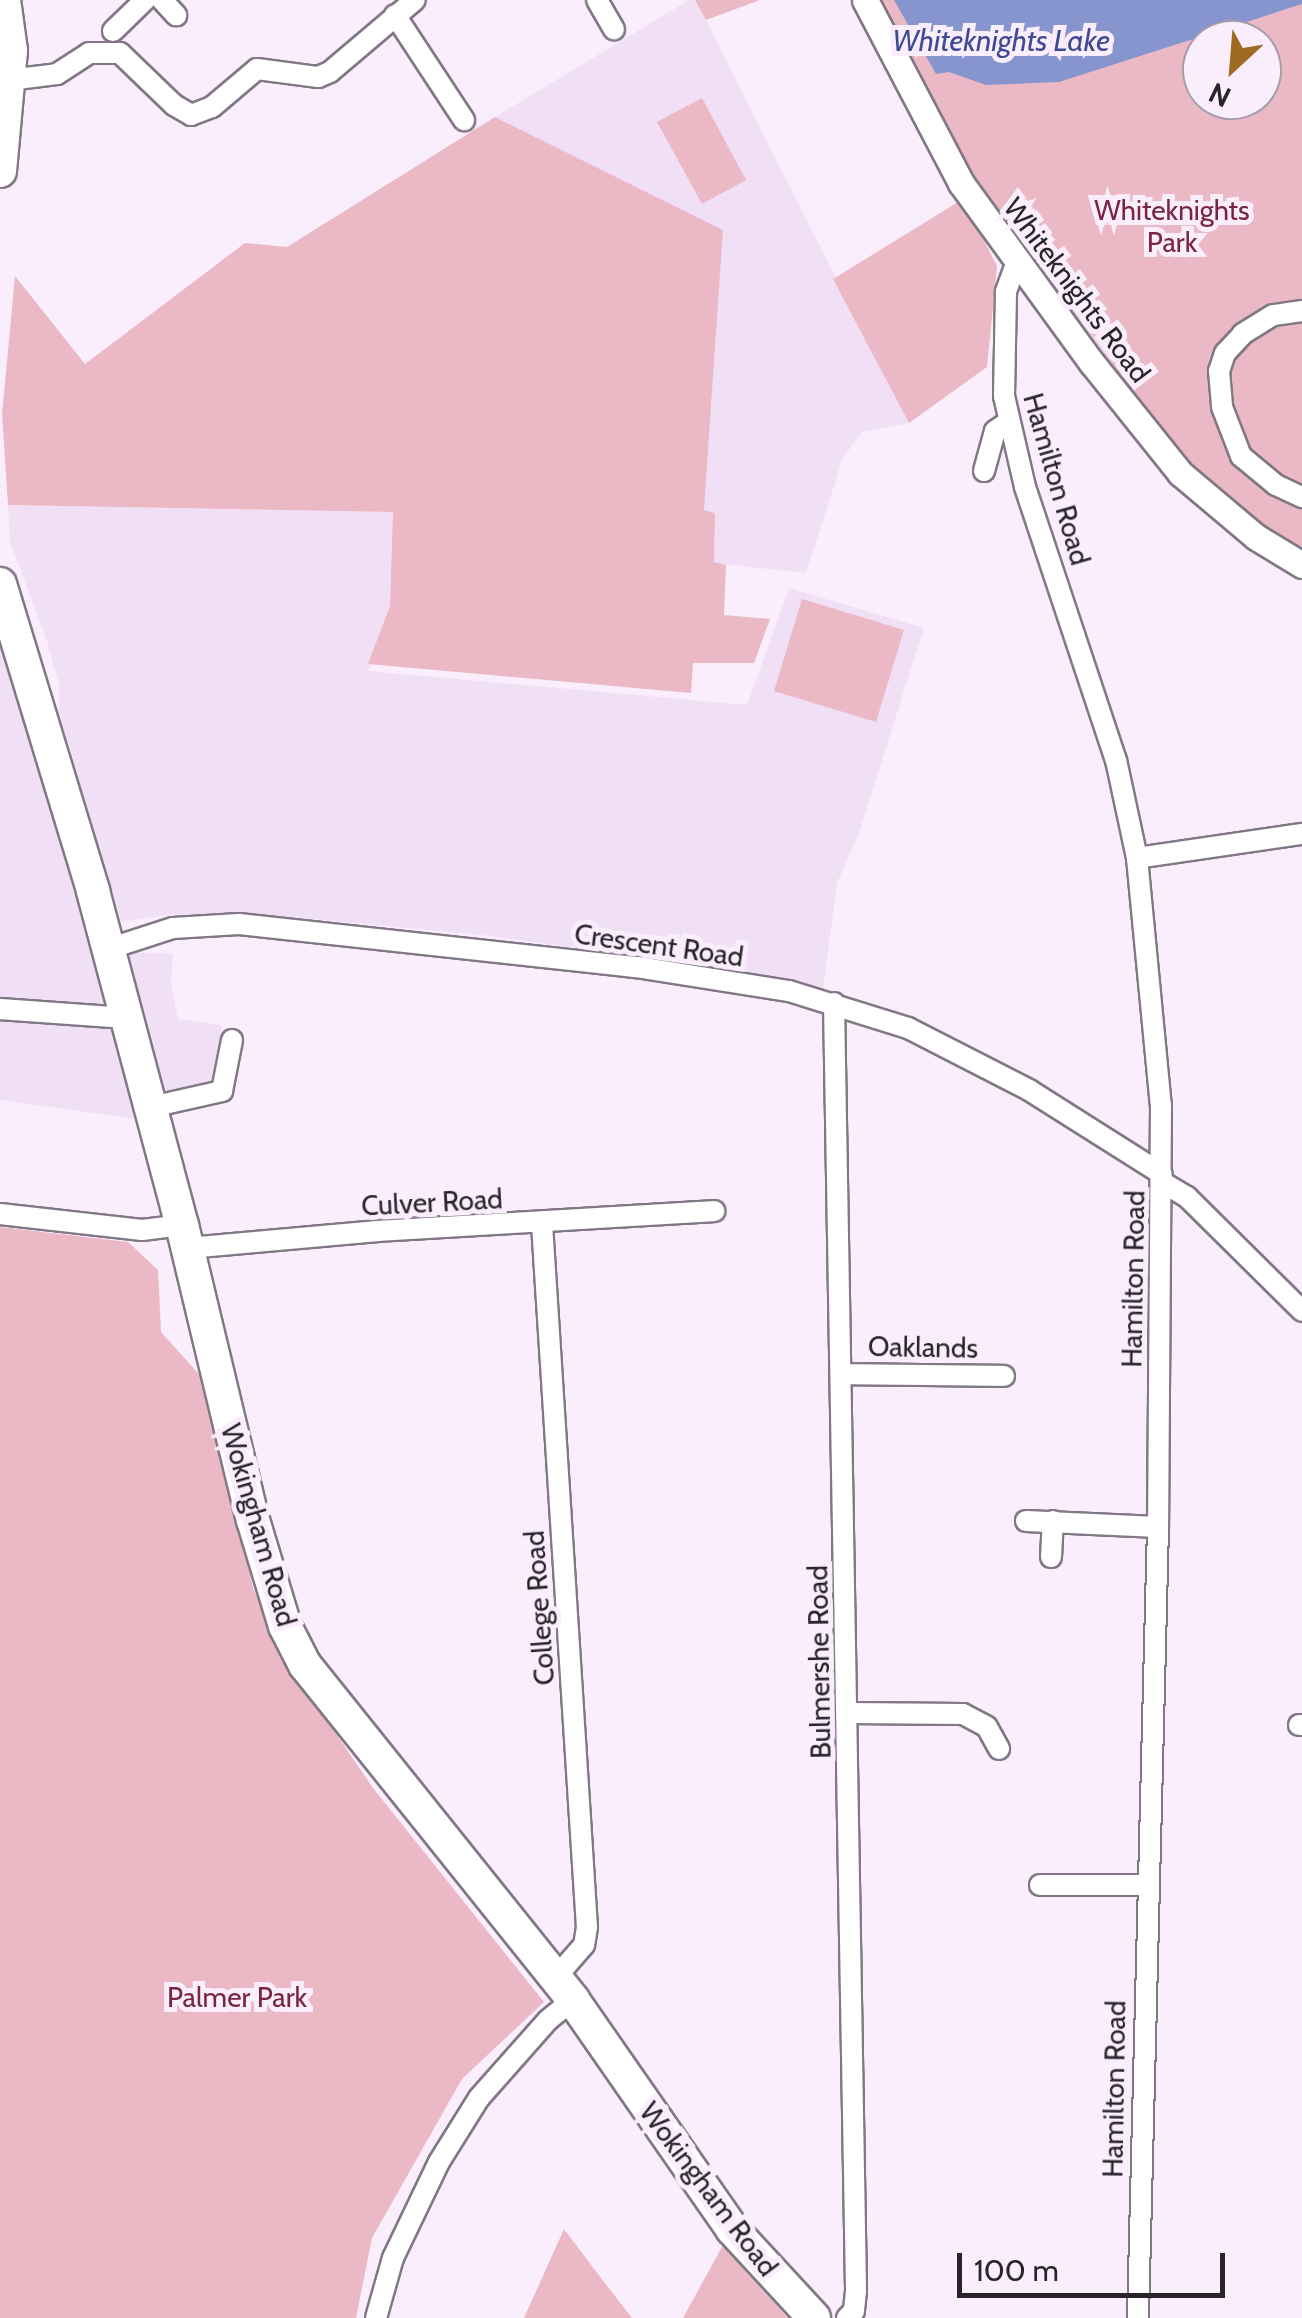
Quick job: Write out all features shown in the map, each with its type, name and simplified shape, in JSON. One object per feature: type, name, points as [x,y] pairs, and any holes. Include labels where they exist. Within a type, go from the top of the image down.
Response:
[{"type":"main road","points":[[0,171],[9,80],[4,0]]},
{"type":"main road","name":"Wokingham Road","points":[[0,584],[127,1018],[185,1236],[253,1520],[285,1626],[325,1691],[564,1989],[732,2230],[814,2318]]},
{"type":"street","points":[[113,31],[145,0]]},
{"type":"street","points":[[9,80],[57,74],[90,53],[120,53],[174,106],[191,115],[212,107],[257,69],[318,77],[330,72],[415,0]]},
{"type":"street","points":[[597,0],[614,29]]},
{"type":"street","name":"Whiteknights Road","points":[[865,0],[961,183],[1016,264],[1180,474],[1256,538],[1302,565]]},
{"type":"street","points":[[395,15],[464,120]]},
{"type":"street","name":"Hamilton Road","points":[[1016,264],[1008,282],[1004,320],[1002,376],[1008,422],[1025,488],[1096,688],[1137,858],[1162,1106],[1158,1526],[1138,2318]]},
{"type":"street","points":[[1302,311],[1273,315],[1243,334],[1225,354],[1219,370],[1222,408],[1240,456],[1276,485],[1302,498]]},
{"type":"street","points":[[984,471],[995,431],[1008,422]]},
{"type":"street","points":[[1137,858],[1302,834]]},
{"type":"street","name":"Crescent Road","points":[[108,949],[174,928],[239,924],[637,967],[834,1003],[908,1028],[985,1067],[1162,1178],[1188,1197],[1302,1310]]},
{"type":"street","name":"Bulmershe Road","points":[[834,1003],[856,2291],[854,2311],[847,2318]]},
{"type":"street","points":[[0,1009],[127,1018]]},
{"type":"street","points":[[151,1106],[222,1091],[232,1040]]},
{"type":"street","name":"Culver Road","points":[[0,1214],[185,1236],[542,1224],[714,1211]]},
{"type":"street","name":"College Road","points":[[376,2318],[393,2258],[439,2162],[480,2098],[548,2020],[584,1945],[587,1927],[542,1224]]},
{"type":"street","name":"Oaklands","points":[[841,1374],[1004,1376]]},
{"type":"street","points":[[1026,1521],[1158,1526]]},
{"type":"street","points":[[1050,1557],[1053,1521]]},
{"type":"street","points":[[846,1713],[964,1714],[988,1727],[999,1749]]},
{"type":"street","points":[[1040,1886],[1068,1878],[1148,1885]]},
{"type":"shaded area","points":[[689,0],[695,0],[706,20],[909,423],[862,432],[843,458],[806,573],[714,563],[715,513],[704,510],[723,230],[495,117]]},
{"type":"shaded area","points":[[8,505],[393,512],[390,606],[369,671],[747,705],[789,588],[924,628],[859,833],[837,883],[823,990],[720,967],[490,936],[274,915],[177,914],[121,921],[59,712],[59,685],[47,641],[10,542]]},
{"type":"shaded area","points":[[0,637],[97,952],[173,953],[171,982],[178,1019],[222,1025],[217,1094],[137,1119],[0,1100]]},
{"type":"green space","points":[[695,0],[760,0],[706,20]]},
{"type":"green space","name":"Whiteknights Park","points":[[870,0],[1302,0],[1302,559],[1179,475],[1158,426],[1147,411],[1136,406],[1131,389],[1082,322],[965,179]]},
{"type":"green space","points":[[702,98],[746,180],[702,204],[657,122]]},
{"type":"green space","points":[[495,117],[723,230],[704,510],[715,513],[714,562],[726,565],[724,615],[770,619],[754,663],[693,663],[691,693],[368,664],[390,606],[393,512],[8,505],[2,414],[15,276],[85,364],[245,243],[287,247]]},
{"type":"green space","points":[[963,199],[997,266],[987,367],[909,423],[833,279]]},
{"type":"green space","points":[[802,599],[904,630],[876,722],[774,691]]},
{"type":"green space","name":"Palmer Park","points":[[0,1227],[128,1242],[158,1270],[161,1332],[207,1383],[253,1588],[273,1629],[304,1687],[373,1788],[544,2002],[462,2079],[372,2238],[356,2318],[0,2318]]},
{"type":"green space","points":[[564,2229],[601,2278],[632,2318],[524,2318]]},
{"type":"green space","points":[[723,2245],[747,2273],[788,2318],[683,2318]]},
{"type":"water","name":"Whiteknights Lake","points":[[894,0],[1302,0],[1302,4],[1252,20],[1182,20],[1182,43],[1059,82],[986,85],[949,72],[936,74]]}]
